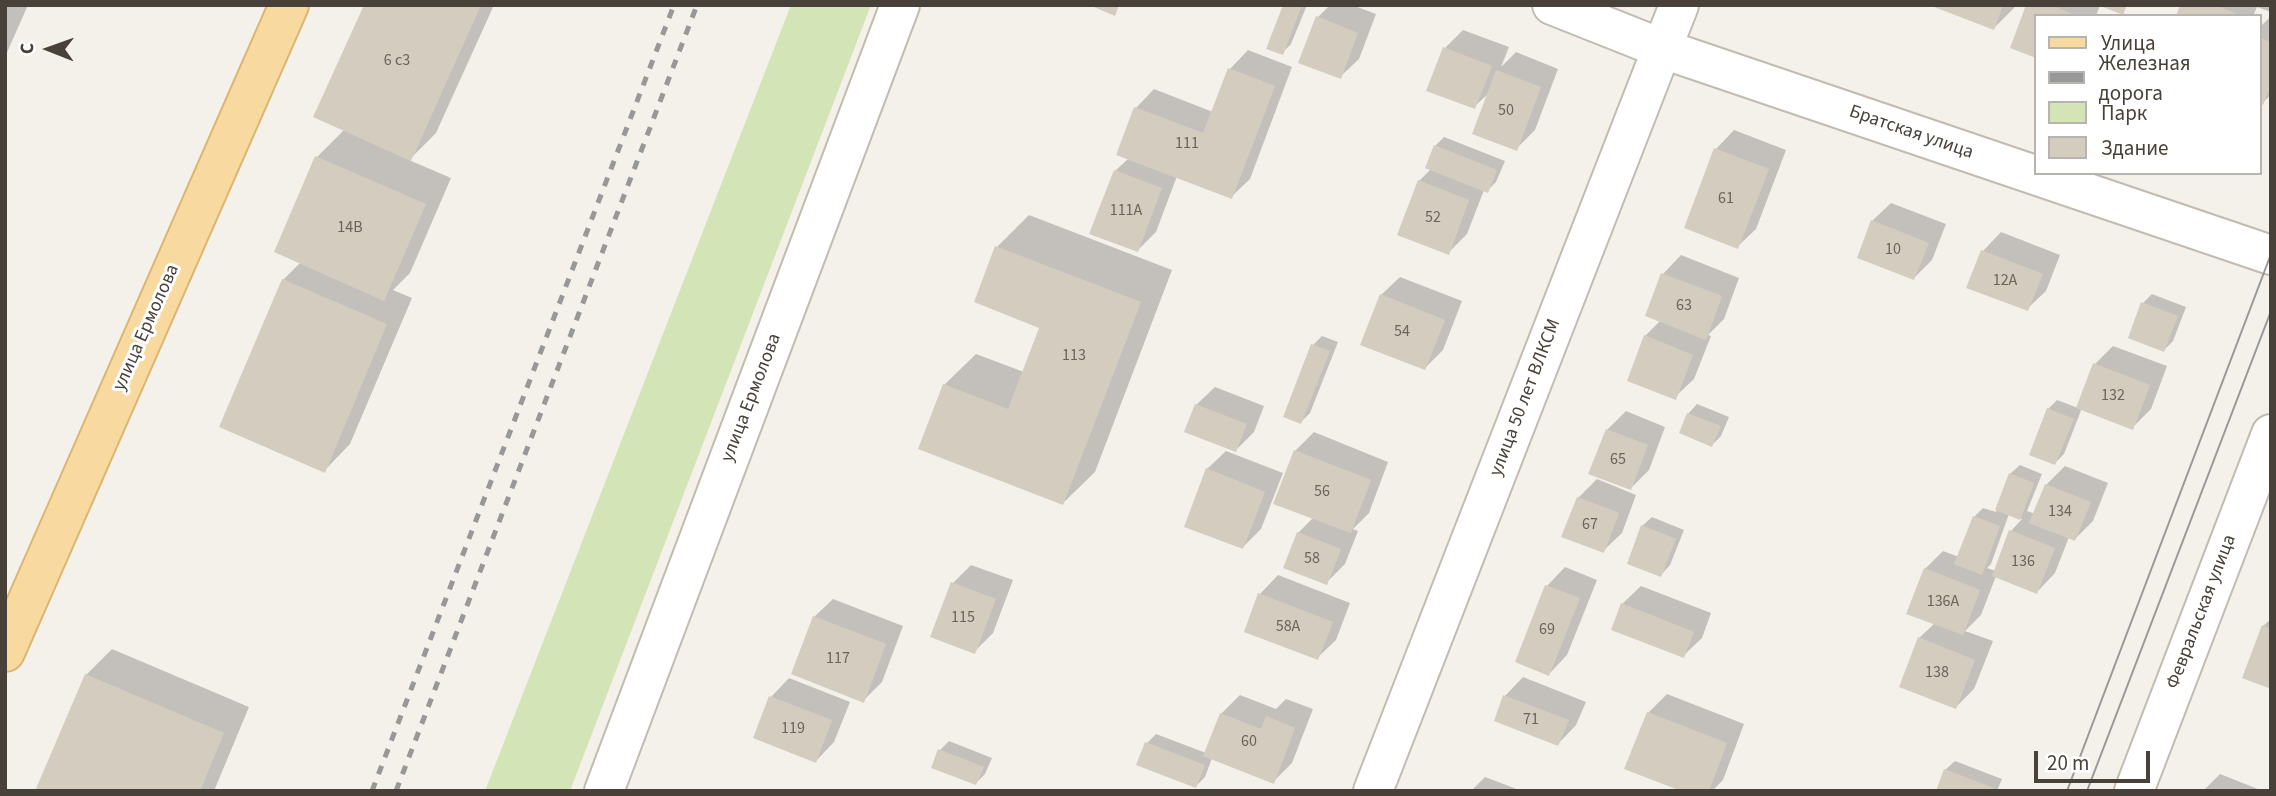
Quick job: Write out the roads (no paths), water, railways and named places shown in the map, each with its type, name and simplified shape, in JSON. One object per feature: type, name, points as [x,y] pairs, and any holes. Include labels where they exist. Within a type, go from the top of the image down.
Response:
[{"type":"main road","name":"улица Ермолова","points":[[5,652],[289,5]]},
{"type":"street","name":"улица Ермолова","points":[[604,791],[900,5]]},
{"type":"street","name":"Братская улица","points":[[1552,5],[1663,48],[2035,175]]},
{"type":"street","name":"улица 50 лет ВЛКСМ","points":[[1373,791],[1679,5]]},
{"type":"street","name":"Братская улица","points":[[2036,175],[2271,255]]},
{"type":"street","name":"Февральская улица","points":[[2134,791],[2271,434]]},
{"type":"tram line","points":[[2067,791],[2271,254]]},
{"type":"tram line","points":[[2087,791],[2271,311]]},
{"type":"railway","points":[[372,791],[674,5]]},
{"type":"railway","points":[[396,791],[697,5]]}]
